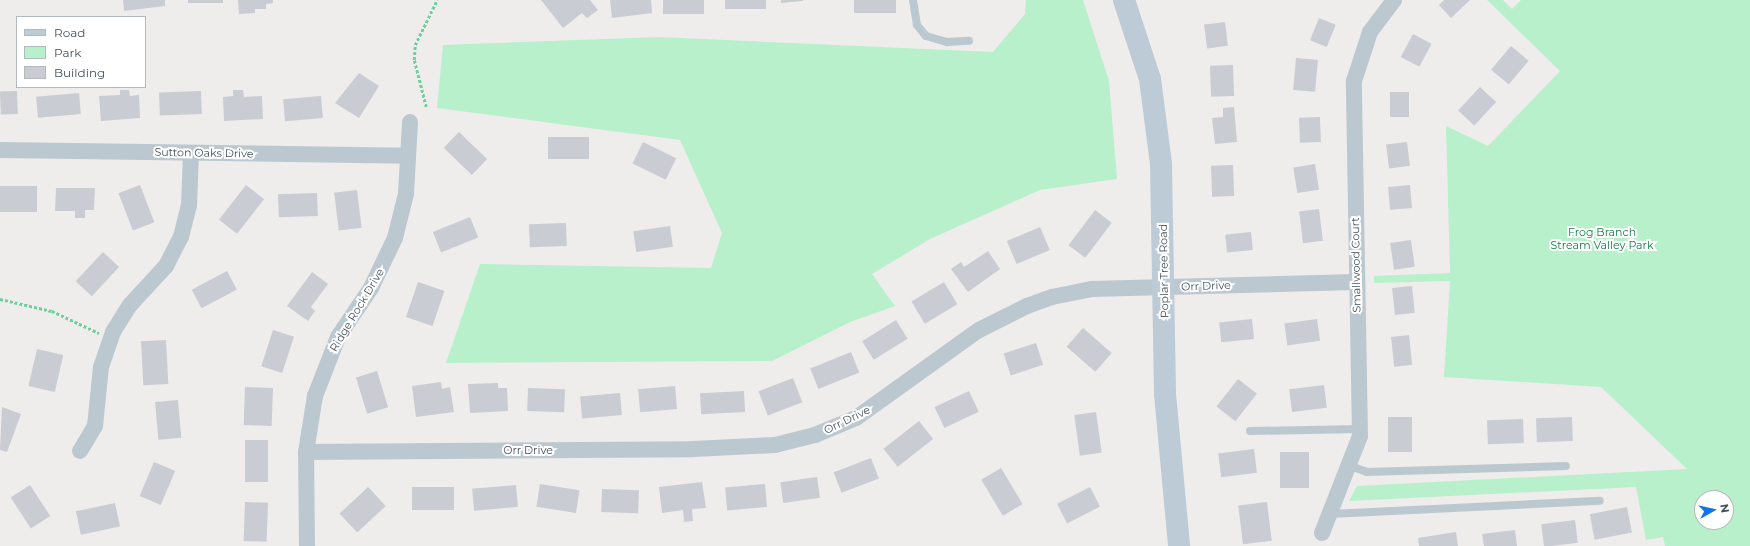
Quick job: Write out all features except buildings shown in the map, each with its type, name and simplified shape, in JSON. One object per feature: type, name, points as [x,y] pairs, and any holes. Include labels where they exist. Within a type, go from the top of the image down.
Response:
[{"type":"main road","name":"Poplar Tree Road","points":[[1124,0],[1150,79],[1161,171],[1165,287],[1165,394],[1179,546]]},
{"type":"street","name":"Smallwood Court","points":[[1322,533],[1350,466],[1360,430],[1356,282],[1354,81],[1370,32],[1394,0]]},
{"type":"street","name":"Ridge Rock Drive","points":[[307,546],[306,452],[315,396],[330,354],[371,288],[395,238],[406,194],[410,122]]},
{"type":"street","name":"Sutton Oaks Drive","points":[[0,150],[408,156]]},
{"type":"street","points":[[80,451],[95,426],[102,367],[110,338],[130,305],[166,266],[182,237],[189,206],[191,153]]},
{"type":"street","name":"Orr Drive","points":[[306,452],[693,449],[775,445],[815,435],[856,418],[979,330],[1027,306],[1092,289],[1356,282]]},
{"type":"lane","points":[[913,0],[917,25],[926,36],[947,42],[969,41]]},
{"type":"lane","points":[[1250,431],[1360,430]]},
{"type":"lane","points":[[1350,466],[1367,472],[1566,466]]},
{"type":"lane","points":[[1330,514],[1600,501]]},
{"type":"path","points":[[426,108],[414,60],[414,45],[437,0]]},
{"type":"path","points":[[0,299],[52,311],[110,338]]},
{"type":"green space","points":[[1026,0],[1083,0],[1109,81],[1117,179],[1040,190],[930,239],[872,274],[895,306],[850,322],[772,361],[446,363],[480,264],[711,268],[722,233],[680,140],[437,108],[443,45],[659,37],[993,52],[1025,14]]},
{"type":"green space","name":"Frog Branch Stream Valley Park","points":[[1487,0],[1503,0],[1512,9],[1521,0],[1750,0],[1750,546],[1665,546],[1663,537],[1646,540],[1636,487],[1349,501],[1357,486],[1687,469],[1601,387],[1444,377],[1450,281],[1374,283],[1374,276],[1450,273],[1446,126],[1488,146],[1560,71]]}]
